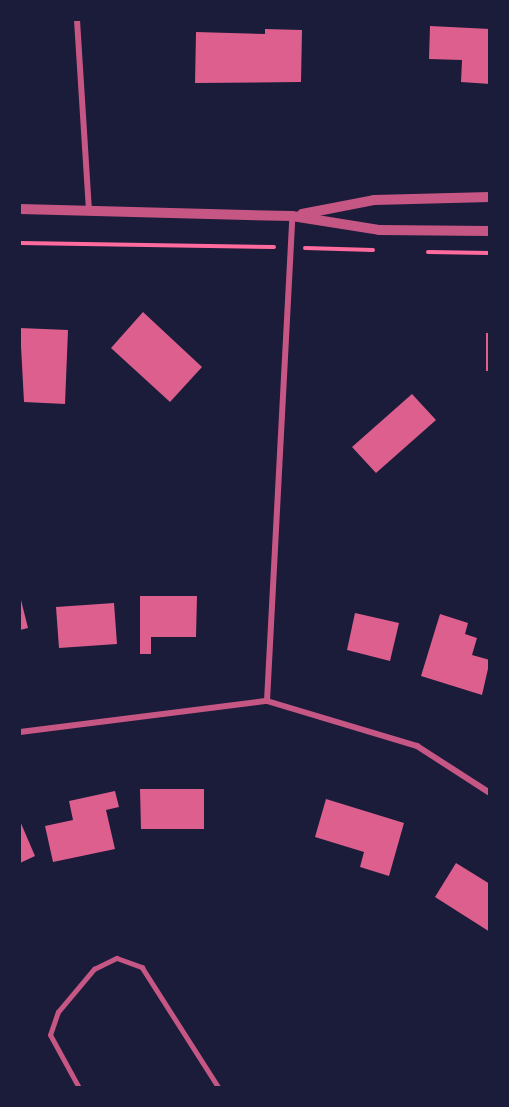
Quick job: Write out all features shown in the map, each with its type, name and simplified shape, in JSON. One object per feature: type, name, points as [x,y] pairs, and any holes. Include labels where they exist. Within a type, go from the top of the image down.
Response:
[{"type":"street","points":[[77,20],[89,212]]},
{"type":"street","points":[[292,216],[374,201],[489,197]]},
{"type":"street","points":[[20,209],[292,216],[379,230],[489,231]]},
{"type":"street","points":[[267,701],[292,216]]},
{"type":"street","points":[[20,732],[267,701],[417,746],[489,793]]},
{"type":"lane","points":[[79,1088],[50,1035],[58,1012],[94,969],[117,958],[142,967],[219,1088]]},
{"type":"path","points":[[20,243],[384,250]]},
{"type":"path","points":[[419,251],[489,253]]},
{"type":"building","points":[[430,26],[490,29],[490,84],[461,82],[462,60],[429,59]]},
{"type":"building","points":[[265,29],[302,30],[301,82],[195,83],[196,32],[265,34]]},
{"type":"building","points":[[143,312],[202,367],[170,402],[111,348]]},
{"type":"building","points":[[20,328],[68,330],[65,404],[24,402]]},
{"type":"building","points":[[486,333],[490,333],[490,371],[486,371]]},
{"type":"building","points":[[412,394],[436,420],[376,473],[352,447]]},
{"type":"building","points":[[20,596],[28,628],[20,630]]},
{"type":"building","points":[[140,596],[197,596],[196,637],[151,637],[151,654],[140,654]]},
{"type":"building","points":[[114,603],[117,644],[59,648],[56,607]]},
{"type":"building","points":[[355,613],[399,623],[390,661],[347,650]]},
{"type":"building","points":[[440,614],[468,623],[465,634],[477,638],[472,655],[490,660],[482,695],[421,676]]},
{"type":"building","points":[[140,789],[204,789],[204,829],[141,829]]},
{"type":"building","points":[[115,791],[119,807],[106,810],[115,849],[53,862],[45,826],[73,820],[69,801]]},
{"type":"building","points":[[326,799],[404,823],[389,876],[360,867],[364,852],[315,837]]},
{"type":"building","points":[[20,821],[35,856],[20,863]]},
{"type":"building","points":[[456,863],[490,884],[490,932],[435,897]]}]
